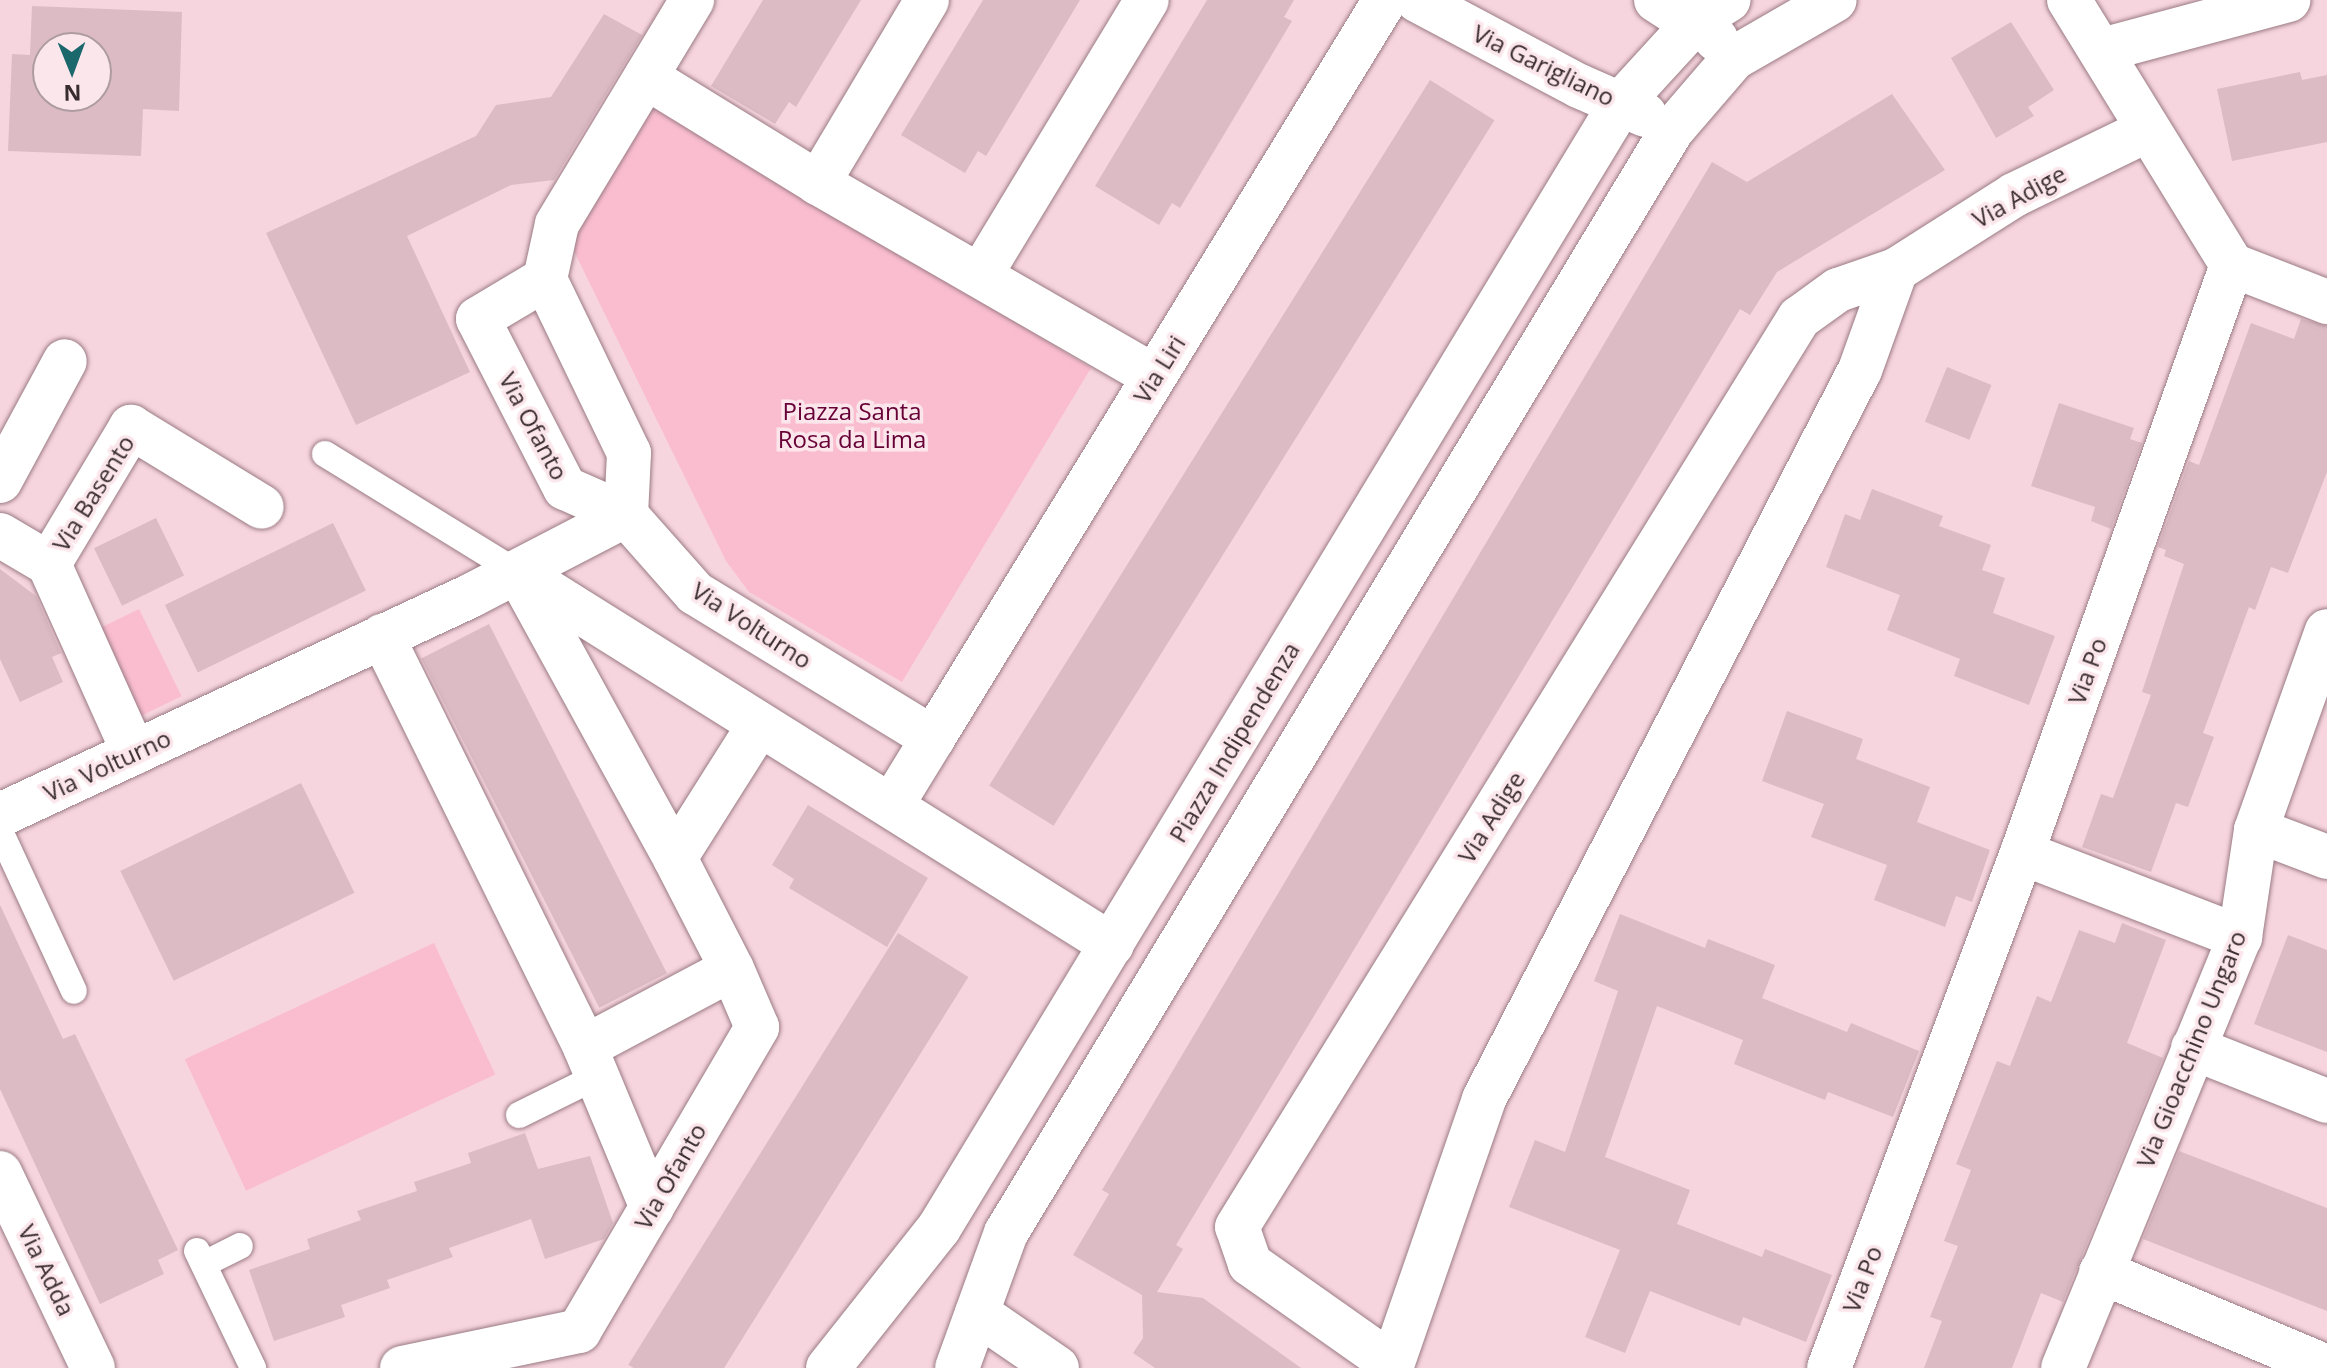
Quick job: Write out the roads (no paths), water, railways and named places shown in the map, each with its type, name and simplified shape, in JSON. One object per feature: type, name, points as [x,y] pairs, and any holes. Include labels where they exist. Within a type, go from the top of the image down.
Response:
[{"type":"street","points":[[626,515],[629,453],[545,279],[557,224],[692,0]]},
{"type":"street","points":[[818,183],[927,0]]},
{"type":"street","points":[[981,274],[1147,0]]},
{"type":"street","name":"Via Liri","points":[[933,738],[1385,0]]},
{"type":"street","name":"Via Garigliano","points":[[1417,0],[1579,86],[1621,103],[1672,130]]},
{"type":"street","points":[[1656,0],[1676,13],[1713,10],[1734,58]]},
{"type":"street","points":[[957,1368],[1006,1233],[1672,130],[1734,58],[1835,0]]},
{"type":"street","points":[[2069,0],[2232,265],[2327,302]]},
{"type":"street","points":[[2102,50],[2288,0]]},
{"type":"street","name":"Piazza Indipendenza","points":[[828,1368],[939,1228],[1621,103],[1713,10]]},
{"type":"street","points":[[646,77],[818,183],[1154,376]]},
{"type":"street","name":"Via Adige","points":[[1896,270],[1860,370],[1484,1099],[1391,1366],[1250,1264],[1237,1227],[1799,318],[1838,290],[1896,270],[2014,195],[2148,130]]},
{"type":"street","name":"Via Po","points":[[1829,1368],[2022,853],[2232,265]]},
{"type":"street","name":"Via Ofanto","points":[[545,279],[478,319],[565,488],[626,515]]},
{"type":"street","points":[[0,481],[65,361]]},
{"type":"street","name":"Via Basento","points":[[49,564],[131,427],[262,507]]},
{"type":"street","name":"Via Volturno","points":[[0,815],[517,572],[626,515],[695,593],[933,738]]},
{"type":"street","name":"Via Basento","points":[[0,535],[49,564],[134,753]]},
{"type":"street","points":[[517,572],[1112,945]]},
{"type":"street","name":"Via Ofanto","points":[[402,1368],[579,1331],[757,1027],[732,969],[675,858],[517,572]]},
{"type":"street","name":"Via Gioacchino Ungaro","points":[[2063,1368],[2240,937],[2256,830],[2327,631]]},
{"type":"street","points":[[382,636],[591,1062],[652,1208]]},
{"type":"street","points":[[675,858],[759,725]]},
{"type":"street","points":[[892,805],[933,738]]},
{"type":"street","points":[[2256,830],[2327,857]]},
{"type":"street","points":[[2022,853],[2240,937]]},
{"type":"street","points":[[591,1062],[732,969]]},
{"type":"street","points":[[2193,1048],[2327,1101]]},
{"type":"street","name":"Via Adda","points":[[0,1173],[93,1368]]},
{"type":"street","points":[[2101,1272],[2327,1367]]},
{"type":"street","points":[[977,1313],[1057,1368]]},
{"type":"lane","points":[[325,454],[517,572]]},
{"type":"lane","points":[[0,831],[74,991]]},
{"type":"lane","points":[[519,1115],[591,1062]]},
{"type":"lane","points":[[240,1246],[200,1257],[253,1368]]},
{"type":"park label","name":"Piazza Santa Rosa da Lima","points":[[852,425]]}]
